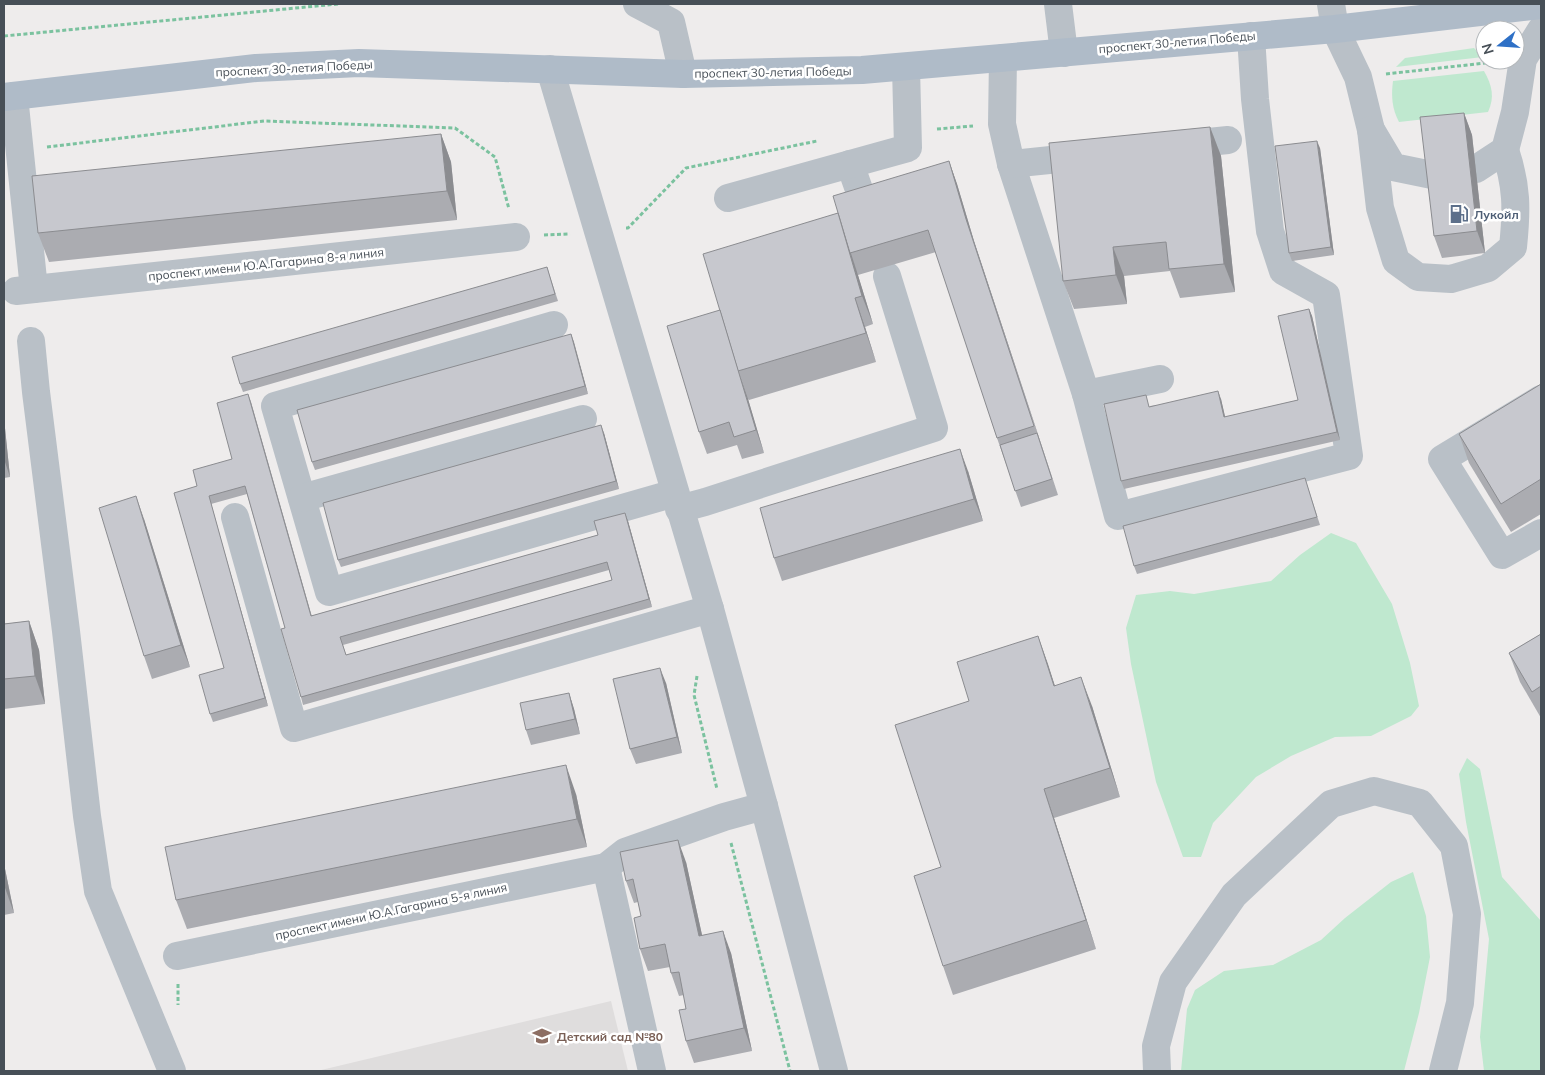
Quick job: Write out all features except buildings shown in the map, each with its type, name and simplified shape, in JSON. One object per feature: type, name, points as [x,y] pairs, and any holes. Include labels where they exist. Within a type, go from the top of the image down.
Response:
[{"type":"main road","name":"проспект 30-летия Победы","points":[[9,96],[256,68],[359,62],[683,74],[862,70],[1251,36],[1333,16],[1541,5]]},
{"type":"street","points":[[637,4],[671,22],[683,74]]},
{"type":"street","points":[[1058,4],[1064,53]]},
{"type":"street","points":[[1333,16],[1358,77],[1371,130],[1380,208],[1396,261],[1418,277],[1451,279],[1488,268],[1513,247],[1517,209],[1512,172],[1505,150],[1515,112],[1523,59],[1541,30]]},
{"type":"street","points":[[1002,58],[1002,124],[1011,164],[1086,394],[1118,516],[1349,456],[1326,296],[1283,270],[1270,231],[1255,99],[1251,36]]},
{"type":"street","points":[[728,198],[908,148],[906,67]]},
{"type":"street","points":[[550,69],[710,609],[834,1071]]},
{"type":"street","points":[[9,96],[20,150]]},
{"type":"street","points":[[1371,130],[1392,167],[1432,175]]},
{"type":"street","points":[[1159,148],[1228,140]]},
{"type":"street","name":"проспект имени Ю.А.Гагарина 8-я линия","points":[[20,150],[25,290],[516,237]]},
{"type":"street","points":[[1476,169],[1505,150]]},
{"type":"street","points":[[1011,164],[1110,153]]},
{"type":"street","points":[[850,164],[863,200]]},
{"type":"street","points":[[554,325],[275,406],[329,592],[677,501],[705,502],[934,428],[887,276]]},
{"type":"street","points":[[32,341],[36,392],[87,816],[98,891],[172,1071]]},
{"type":"street","points":[[1086,394],[1160,379]]},
{"type":"street","points":[[1541,398],[1442,459],[1502,556],[1541,533]]},
{"type":"street","points":[[302,498],[583,419]]},
{"type":"street","points":[[235,518],[294,728],[710,609]]},
{"type":"street","points":[[1157,1071],[1156,1046],[1173,982],[1234,895],[1331,804],[1374,791],[1420,803],[1454,846],[1467,914],[1460,1003],[1443,1071]]},
{"type":"street","name":"проспект имени Ю.А.Гагарина 5-я линия","points":[[177,956],[606,867],[625,852],[764,806]]},
{"type":"street","points":[[606,867],[652,1071]]},
{"type":"path","points":[[4,36],[338,4]]},
{"type":"path","points":[[1358,77],[1475,64]]},
{"type":"path","points":[[20,150],[264,121],[455,128],[496,157],[516,237],[598,232]]},
{"type":"shaded area","name":"Детский сад №80","points":[[611,1001],[628,1071],[317,1071]]},
{"type":"green space","points":[[1475,49],[1475,58],[1396,67],[1405,58]]},
{"type":"green space","points":[[1484,71],[1492,91],[1488,112],[1399,122],[1393,102],[1393,81]]},
{"type":"green space","points":[[1331,533],[1356,543],[1392,604],[1410,663],[1419,706],[1411,716],[1371,736],[1335,737],[1291,756],[1256,777],[1213,823],[1201,857],[1183,857],[1156,782],[1131,664],[1126,628],[1136,595],[1170,591],[1194,594],[1271,581],[1300,555]]},
{"type":"green space","points":[[1467,758],[1480,769],[1502,877],[1541,921],[1541,1071],[1484,1071],[1480,1037],[1489,939],[1466,822],[1459,774]]},
{"type":"green space","points":[[1413,872],[1426,916],[1430,957],[1419,1013],[1404,1071],[1181,1071],[1187,1009],[1195,990],[1224,971],[1273,965],[1321,940],[1345,918],[1391,882]]},
{"type":"place","name":"Лукойл","points":[[1459,214]]},
{"type":"place","name":"Детский сад №80","points":[[542,1036]]}]
